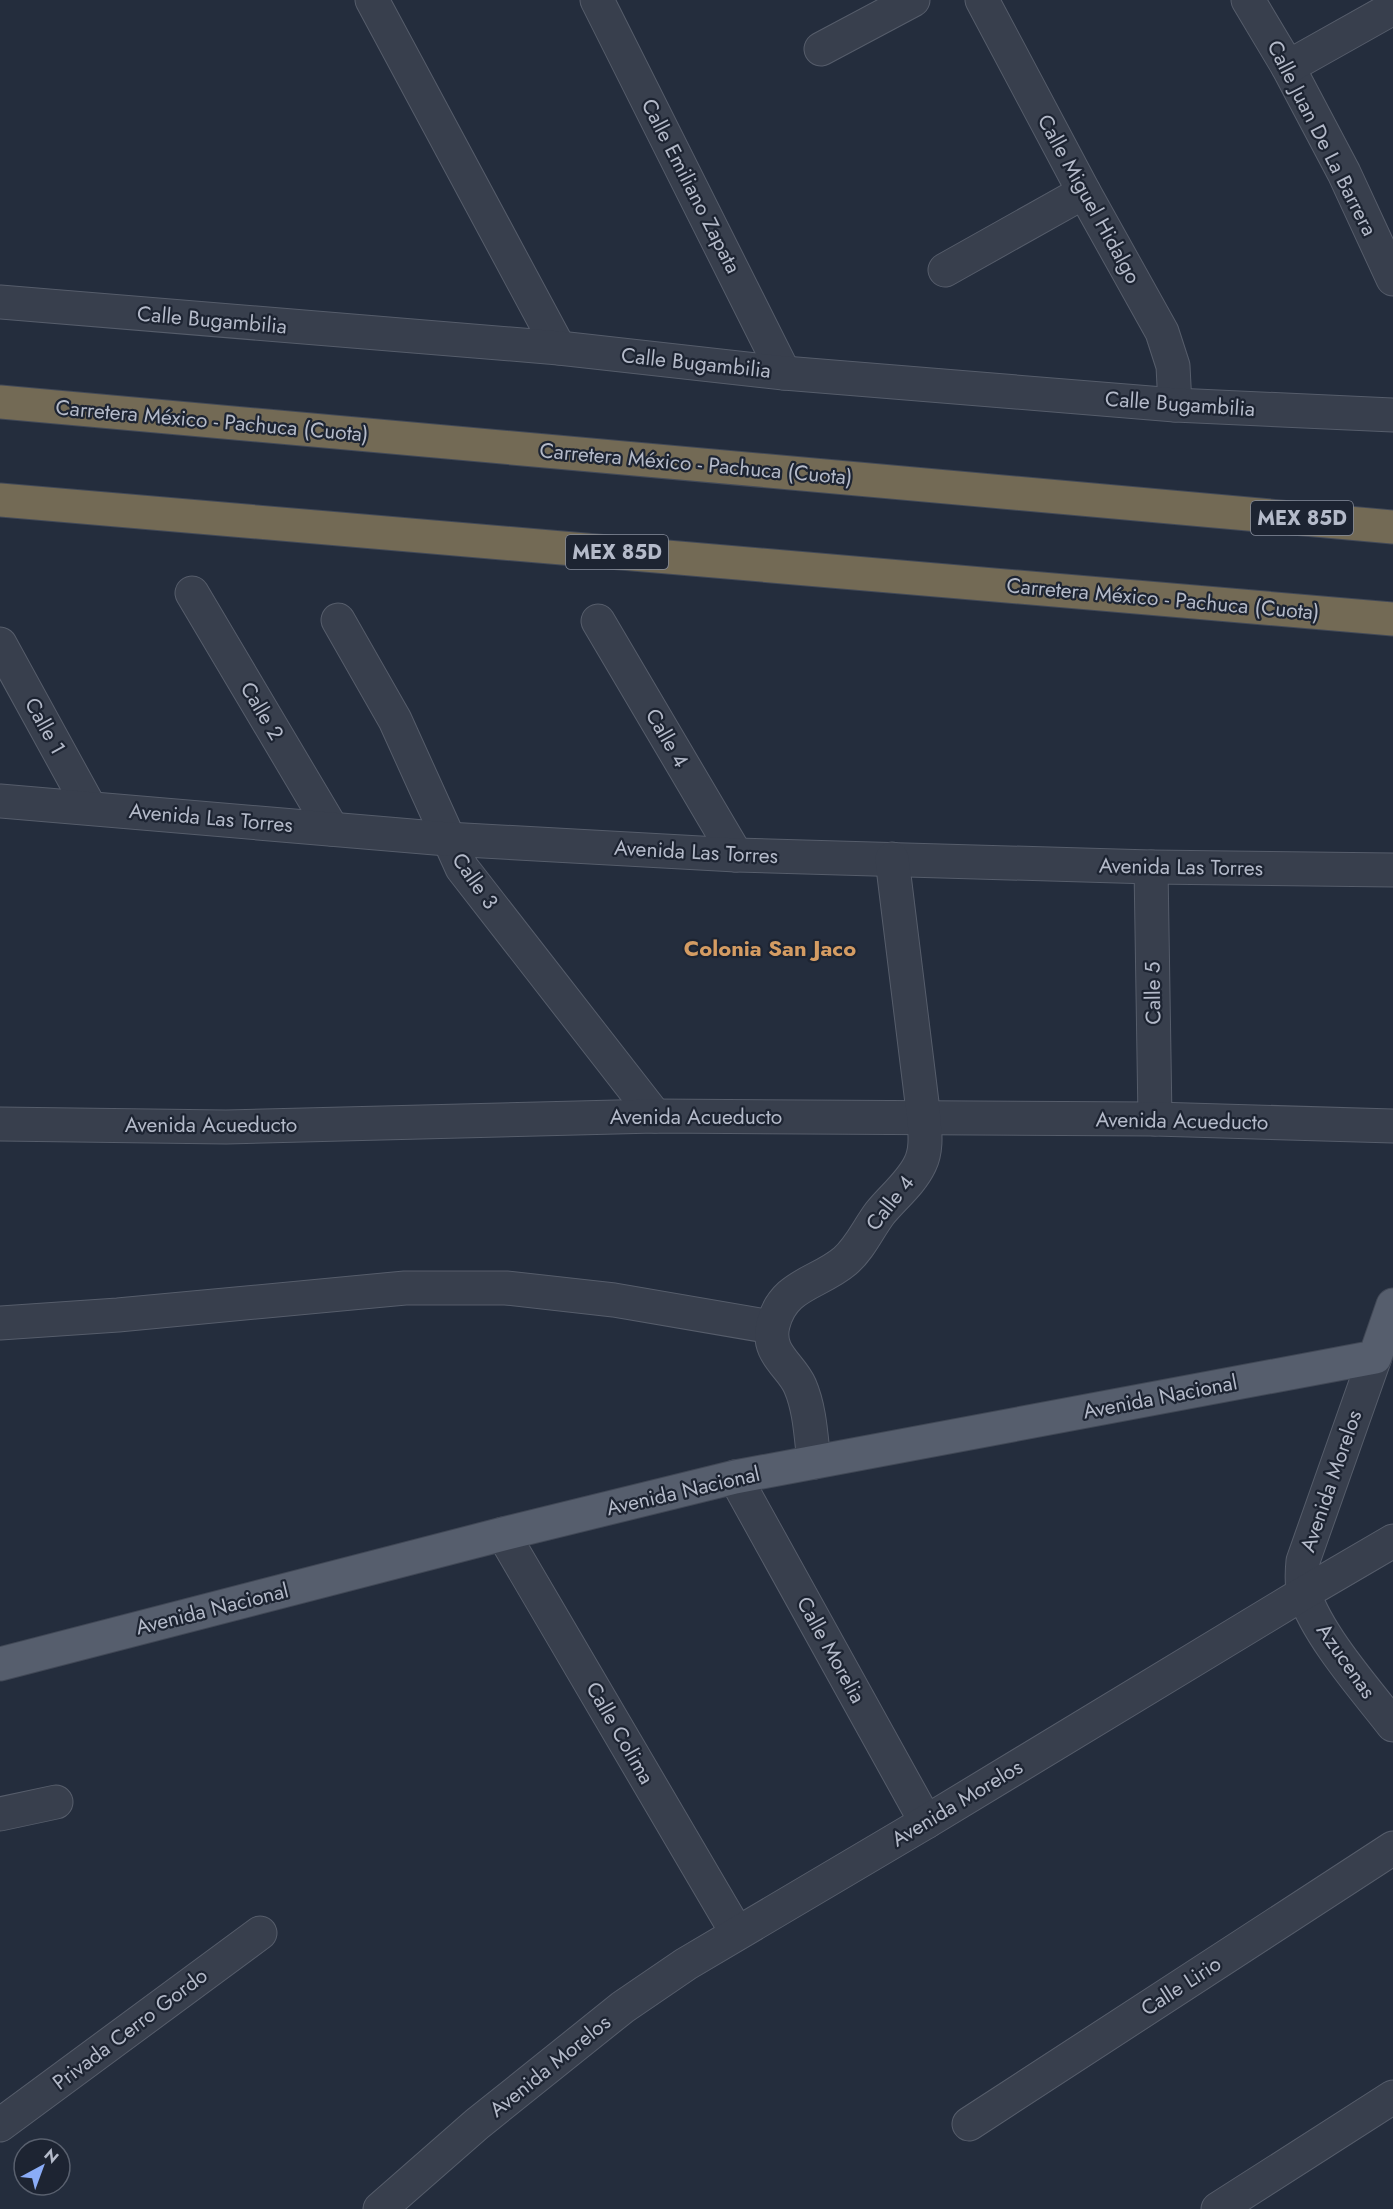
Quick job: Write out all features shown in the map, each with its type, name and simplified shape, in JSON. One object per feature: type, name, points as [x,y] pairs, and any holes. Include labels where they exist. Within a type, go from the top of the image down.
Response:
[{"type":"highway","name":"Carretera México - Pachuca (Cuota)","points":[[0,402],[1393,526]]},
{"type":"highway","name":"Carretera México - Pachuca (Cuota)","points":[[0,500],[1393,619]]},
{"type":"main road","name":"Avenida Morelos","points":[[1375,1357],[1393,1305]]},
{"type":"main road","name":"Avenida Nacional","points":[[0,1664],[503,1534],[735,1477],[1375,1357]]},
{"type":"street","points":[[372,0],[559,348]]},
{"type":"street","name":"Calle Emiliano Zapata","points":[[597,0],[784,373]]},
{"type":"street","points":[[820,48],[913,0]]},
{"type":"street","name":"Calle Miguel Hidalgo","points":[[982,0],[1084,192],[1162,332],[1173,366],[1175,405]]},
{"type":"street","name":"Calle Juan De La Barrera","points":[[1248,0],[1288,67],[1392,273]]},
{"type":"street","points":[[1288,67],[1393,8]]},
{"type":"street","points":[[945,270],[1084,192]]},
{"type":"street","name":"Calle Bugambilia","points":[[0,302],[559,348],[784,373],[1175,405],[1393,415]]},
{"type":"street","name":"Calle 2","points":[[192,592],[332,829]]},
{"type":"street","name":"Calle 3","points":[[338,620],[395,720],[462,868],[655,1116]]},
{"type":"street","name":"Calle 4","points":[[598,621],[736,855]]},
{"type":"street","name":"Calle 1","points":[[0,645],[90,808]]},
{"type":"street","name":"Avenida Las Torres","points":[[0,801],[447,839],[736,855],[1151,867],[1393,870]]},
{"type":"street","name":"Calle 4","points":[[772,1327],[781,1305],[795,1289],[844,1262],[879,1215],[909,1182],[921,1162],[925,1142],[924,1119],[892,859]]},
{"type":"street","name":"Calle 5","points":[[1151,867],[1155,1119]]},
{"type":"street","name":"Avenida Acueducto","points":[[0,1124],[226,1127],[655,1116],[1155,1119],[1393,1125]]},
{"type":"street","points":[[0,1323],[118,1315],[405,1288],[506,1288],[614,1300],[772,1327],[773,1342],[779,1359],[799,1383],[805,1402],[814,1462]]},
{"type":"street","name":"Avenida Morelos","points":[[380,2209],[477,2124],[624,2007],[737,1933],[926,1822],[1304,1593],[1303,1561],[1375,1357]]},
{"type":"street","name":"Calle Morelia","points":[[735,1477],[926,1822]]},
{"type":"street","name":"Calle Colima","points":[[503,1534],[737,1933]]},
{"type":"street","points":[[1304,1593],[1393,1541]]},
{"type":"street","name":"Azucenas","points":[[1304,1593],[1320,1628],[1393,1725]]},
{"type":"street","points":[[0,1815],[56,1802]]},
{"type":"street","name":"Calle Lirio","points":[[969,2124],[1393,1848]]},
{"type":"street","name":"Privada Cerro Gordo","points":[[0,2125],[260,1933]]},
{"type":"street","points":[[1218,2209],[1393,2097]]},
{"type":"district","name":"Colonia San Jaco","points":[[770,948]]}]
